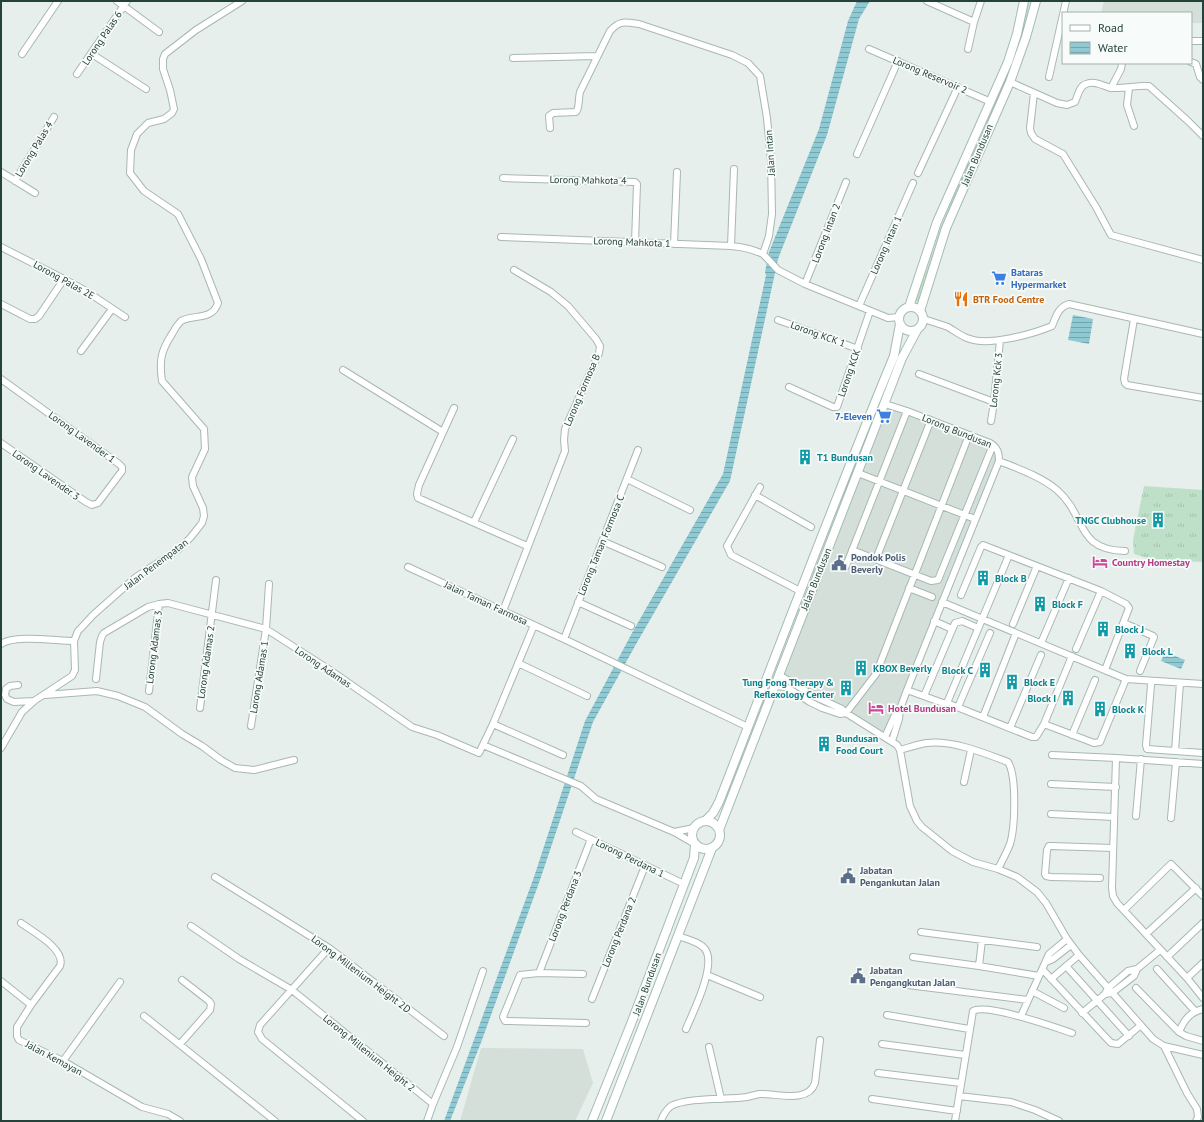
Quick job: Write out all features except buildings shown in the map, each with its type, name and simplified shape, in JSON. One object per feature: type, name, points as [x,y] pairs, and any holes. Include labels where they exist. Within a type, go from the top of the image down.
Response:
[{"type":"main road","name":"Jalan Bundusan","points":[[909,307],[937,222],[991,102],[1010,55],[1017,34],[1024,1]]},
{"type":"main road","name":"Jalan Bundusan","points":[[920,311],[946,228],[1010,82],[1026,37],[1036,1]]},
{"type":"main road","points":[[909,307],[917,308],[924,319],[922,326],[917,330],[909,332],[905,330],[899,321],[902,310],[909,307]]},
{"type":"main road","name":"Jalan Bundusan","points":[[592,1121],[632,1024],[694,858],[695,844],[692,836],[694,828],[697,824],[705,822],[717,805],[856,447],[894,356],[899,321]]},
{"type":"main road","name":"Jalan Bundusan","points":[[606,1121],[712,848],[718,843],[718,830],[902,358],[917,330]]},
{"type":"main road","points":[[754,712],[772,680],[779,675]]},
{"type":"main road","points":[[705,822],[713,824],[718,830]]},
{"type":"main road","points":[[695,844],[698,847],[705,849],[712,848]]},
{"type":"street","points":[[22,54],[58,1]]},
{"type":"street","points":[[117,1],[126,3],[159,32]]},
{"type":"street","name":"Jalan Penempatan","points":[[74,641],[78,632],[93,615],[136,577],[179,549],[202,523],[204,516],[203,508],[193,486],[192,477],[205,449],[204,429],[162,381],[162,351],[181,321],[207,315],[216,308],[218,303],[201,260],[178,214],[144,191],[130,173],[131,150],[137,134],[148,123],[164,119],[172,113],[174,109],[163,69],[163,59],[165,54],[196,30],[242,1]]},
{"type":"street","points":[[927,1],[974,22]]},
{"type":"street","points":[[968,49],[974,22],[981,1]]},
{"type":"street","points":[[1064,12],[1066,1]]},
{"type":"street","name":"Lorong Palas 6","points":[[77,74],[126,3]]},
{"type":"street","points":[[1049,77],[1062,19]]},
{"type":"street","name":"Jalan Intan","points":[[597,56],[610,31],[616,24],[625,22],[639,24],[732,55],[748,63],[760,76],[767,118],[771,160],[772,206],[769,236],[764,256]]},
{"type":"street","points":[[1192,41],[1203,41]]},
{"type":"street","name":"Lorong Reservoir 2","points":[[869,49],[991,102]]},
{"type":"street","points":[[92,54],[146,89]]},
{"type":"street","points":[[513,58],[597,56],[580,92],[576,112],[553,113],[549,116],[550,128]]},
{"type":"street","points":[[857,154],[898,62]]},
{"type":"street","points":[[1192,62],[1196,64],[1200,77],[1203,80]]},
{"type":"street","points":[[1111,88],[1121,69],[1122,64]]},
{"type":"street","points":[[1010,82],[1057,103],[1067,105],[1075,102],[1081,88],[1086,84],[1093,82],[1111,88],[1129,88],[1141,85],[1149,86],[1203,136]]},
{"type":"street","points":[[918,173],[958,87]]},
{"type":"street","points":[[1129,88],[1128,105],[1134,126]]},
{"type":"street","points":[[1034,93],[1030,128],[1031,133],[1036,139],[1063,154],[1096,207],[1111,235],[1203,260]]},
{"type":"street","name":"Lorong Palas 4","points":[[15,181],[54,117]]},
{"type":"street","points":[[731,246],[734,169]]},
{"type":"street","points":[[1,172],[35,193]]},
{"type":"street","points":[[674,244],[677,172]]},
{"type":"street","name":"Lorong Mahkota 4","points":[[503,178],[635,182],[637,184],[635,242]]},
{"type":"street","name":"Lorong Intan 2","points":[[805,284],[846,182]]},
{"type":"street","name":"Lorong Intan 1","points":[[859,306],[913,183]]},
{"type":"street","name":"Lorong Mahkota 1","points":[[501,237],[731,246],[754,250],[764,256]]},
{"type":"street","name":"Lorong Palas 2E","points":[[1,247],[86,291],[125,317]]},
{"type":"street","points":[[764,256],[778,270],[805,284],[870,311],[899,321]]},
{"type":"street","name":"Lorong Formosa B","points":[[503,611],[527,546],[566,451],[564,440],[565,429],[599,353],[600,346],[596,339],[568,306],[557,296],[514,270]]},
{"type":"street","points":[[1,304],[30,319],[35,318],[39,316],[64,279]]},
{"type":"street","points":[[924,319],[947,327],[970,339],[985,341],[1000,340],[1042,330],[1052,326],[1060,308],[1063,305],[1069,304],[1203,334]]},
{"type":"street","points":[[81,351],[112,309]]},
{"type":"street","name":"Lorong KCK","points":[[789,388],[833,407],[837,407],[870,311]]},
{"type":"street","points":[[1134,319],[1124,379],[1125,383],[1127,385],[1203,398]]},
{"type":"street","name":"Lorong KCK 1","points":[[778,320],[858,349]]},
{"type":"street","name":"Lorong Kck 3","points":[[991,421],[1000,340]]},
{"type":"street","points":[[343,370],[443,432]]},
{"type":"street","points":[[919,374],[994,402]]},
{"type":"street","name":"Lorong Lavender 1","points":[[1,379],[122,467],[122,471],[98,503],[92,505]]},
{"type":"street","name":"Lorong Bundusan","points":[[885,404],[931,420],[993,445],[999,453],[999,461],[1040,478],[1056,489],[1072,507],[1088,537],[1095,544],[1110,550],[1125,551]]},
{"type":"street","points":[[454,408],[419,485],[417,494],[418,498],[527,546]]},
{"type":"street","points":[[846,566],[878,481],[907,411]]},
{"type":"street","points":[[876,560],[931,420]]},
{"type":"street","points":[[774,686],[786,687],[822,708],[840,714],[846,713],[876,674],[969,435]]},
{"type":"street","points":[[474,522],[512,439]]},
{"type":"street","name":"Lorong Lavender 3","points":[[1,443],[92,505]]},
{"type":"street","points":[[852,550],[931,581],[938,580],[993,445]]},
{"type":"street","name":"Lorong Taman Formosa C","points":[[564,639],[638,450]]},
{"type":"street","points":[[892,741],[907,690],[999,461]]},
{"type":"street","points":[[858,473],[975,519]]},
{"type":"street","points":[[627,479],[690,510]]},
{"type":"street","points":[[760,487],[726,546],[731,554],[800,591]]},
{"type":"street","points":[[755,495],[811,527]]},
{"type":"street","points":[[602,541],[662,567]]},
{"type":"street","points":[[960,595],[983,545],[1070,578],[1101,591],[1126,604],[1129,608],[1104,670]]},
{"type":"street","points":[[947,702],[1010,555]]},
{"type":"street","points":[[1013,624],[1037,566]]},
{"type":"street","name":"Jalan Taman Farmosa","points":[[408,567],[564,639],[748,727]]},
{"type":"street","points":[[1041,643],[1070,578]]},
{"type":"street","name":"Lorong Adamas 2","points":[[200,708],[216,580]]},
{"type":"street","name":"Lorong Adamas 1","points":[[251,726],[266,629],[269,584]]},
{"type":"street","points":[[909,588],[932,596]]},
{"type":"street","points":[[1076,649],[1101,591]]},
{"type":"street","points":[[578,602],[631,626]]},
{"type":"street","points":[[942,602],[1126,679],[1203,684]]},
{"type":"street","points":[[96,679],[102,636],[148,607],[159,604]]},
{"type":"street","name":"Lorong Adamas","points":[[159,604],[168,604],[266,629],[412,727],[437,735],[479,753],[483,745]]},
{"type":"street","name":"Lorong Adamas 3","points":[[149,691],[159,604]]},
{"type":"street","points":[[934,621],[952,628]]},
{"type":"street","points":[[924,696],[955,623],[962,621],[978,628]]},
{"type":"street","points":[[1124,623],[1154,637],[1140,671]]},
{"type":"street","points":[[534,625],[483,745],[581,786],[596,799],[674,832],[695,844]]},
{"type":"street","points":[[958,707],[990,633]]},
{"type":"street","points":[[983,717],[1016,633]]},
{"type":"street","points":[[1,644],[4,641],[17,638],[74,641],[75,670],[72,676],[34,701],[22,712],[1,748]]},
{"type":"street","points":[[1010,728],[1040,655]]},
{"type":"street","points":[[907,690],[943,703],[947,702],[1034,737],[1038,735],[1044,724],[1072,656]]},
{"type":"street","points":[[518,663],[588,696]]},
{"type":"street","points":[[779,675],[816,698],[842,709],[897,745],[900,750],[910,806],[922,827],[958,855],[973,862],[998,869],[1017,877],[1037,892],[1050,909],[1066,939],[1108,992],[1153,1039],[1164,1046],[1203,1055]]},
{"type":"street","points":[[1044,724],[1094,743],[1100,742],[1126,679]]},
{"type":"street","points":[[1072,735],[1095,680]]},
{"type":"street","points":[[1175,751],[1180,683]]},
{"type":"street","points":[[18,685],[10,686],[6,689],[5,695],[7,699],[14,702],[34,701]]},
{"type":"street","points":[[1151,685],[1146,747],[1150,750],[1203,753]]},
{"type":"street","points":[[44,695],[97,691],[118,696],[145,707],[182,734],[235,768],[254,770],[294,760]]},
{"type":"street","points":[[885,737],[894,717],[900,710]]},
{"type":"street","points":[[493,724],[563,755]]},
{"type":"street","points":[[900,750],[926,743],[948,743],[1008,762],[1012,773],[1014,826],[1010,844],[998,869]]},
{"type":"street","points":[[964,782],[970,750]]},
{"type":"street","points":[[1052,756],[1141,759],[1203,764]]},
{"type":"street","points":[[1116,758],[1112,888],[1114,896],[1124,910],[1187,978],[1203,998]]},
{"type":"street","points":[[1136,816],[1141,759]]},
{"type":"street","points":[[1171,818],[1176,762]]},
{"type":"street","points":[[1051,784],[1116,787]]},
{"type":"street","points":[[1051,814],[1114,818]]},
{"type":"street","points":[[674,832],[694,828]]},
{"type":"street","name":"Lorong Perdana 1","points":[[576,832],[684,884]]},
{"type":"street","name":"Lorong Perdana 3","points":[[539,973],[591,840]]},
{"type":"street","points":[[1100,878],[1048,877],[1045,874],[1047,850],[1049,846],[1113,848]]},
{"type":"street","points":[[1124,910],[1171,864],[1203,896]]},
{"type":"street","name":"Lorong Perdana 2","points":[[592,999],[645,866]]},
{"type":"street","name":"Lorong Millenium Height 2D","points":[[215,877],[329,948],[444,1036]]},
{"type":"street","points":[[1146,934],[1196,888]]},
{"type":"street","name":"Jalan Kemayan","points":[[21,923],[50,944],[60,955],[61,962],[60,966],[31,1005],[17,1027],[17,1036],[19,1040],[63,1061],[142,1107],[168,1114],[180,1121]]},
{"type":"street","points":[[1167,957],[1203,923]]},
{"type":"street","name":"Lorong Millenium Height 2","points":[[191,926],[239,959],[292,990],[433,1104]]},
{"type":"street","points":[[921,932],[1037,947]]},
{"type":"street","points":[[678,936],[702,946],[708,955],[707,975],[686,1028]]},
{"type":"street","points":[[1021,1016],[1049,954],[1066,939]]},
{"type":"street","points":[[979,966],[982,940]]},
{"type":"street","points":[[1046,962],[1053,959],[1071,945]]},
{"type":"street","points":[[329,948],[260,1025],[258,1029],[259,1036],[363,1121]]},
{"type":"street","points":[[1082,1013],[1108,992],[1134,976],[1137,969],[1160,950]]},
{"type":"street","points":[[1051,979],[1079,955]]},
{"type":"street","points":[[913,957],[1039,976]]},
{"type":"street","points":[[1187,978],[1203,963]]},
{"type":"street","points":[[1066,966],[1129,1036]]},
{"type":"street","points":[[1156,969],[1195,1011]]},
{"type":"street","points":[[1043,970],[1111,1043],[1118,1044],[1140,1026]]},
{"type":"street","points":[[427,1121],[457,1047],[483,971]]},
{"type":"street","points":[[583,974],[539,973],[520,975],[503,1016],[505,1021],[586,1023]]},
{"type":"street","points":[[707,975],[760,997]]},
{"type":"street","points":[[180,1044],[211,1007],[209,1001],[182,980]]},
{"type":"street","points":[[1,981],[31,1005]]},
{"type":"street","points":[[63,1061],[120,982]]},
{"type":"street","points":[[900,984],[1028,1000]]},
{"type":"street","points":[[1136,988],[1179,1032],[1186,1036],[1203,1041]]},
{"type":"street","points":[[1032,991],[1064,1008]]},
{"type":"street","points":[[956,1121],[971,1014],[973,1011],[977,1009],[1021,1016],[1072,1033]]},
{"type":"street","points":[[1179,1032],[1185,1020],[1191,1014],[1195,1011],[1203,1009]]},
{"type":"street","points":[[888,1015],[969,1029]]},
{"type":"street","points":[[144,1016],[275,1121]]},
{"type":"street","points":[[661,1121],[667,1109],[679,1103],[748,1097],[760,1094],[799,1095],[810,1091],[815,1084],[820,1040]]},
{"type":"street","points":[[882,1044],[965,1055]]},
{"type":"street","points":[[1164,1046],[1187,1093],[1197,1109],[1198,1117],[1196,1121]]},
{"type":"street","points":[[709,1047],[721,1099]]},
{"type":"street","points":[[878,1073],[962,1083]]},
{"type":"street","points":[[959,1096],[1011,1102],[1036,1110],[1059,1121]]},
{"type":"street","points":[[872,1099],[957,1111]]},
{"type":"shaded area","points":[[1104,1],[1203,1],[1203,23],[1192,23],[1192,12],[1101,12]]},
{"type":"shaded area","points":[[885,404],[990,443],[999,453],[889,737],[779,675]]},
{"type":"shaded area","points":[[481,1048],[583,1049],[593,1083],[575,1121],[460,1121]]},
{"type":"green space","points":[[1028,1],[1030,1],[1024,31],[1009,78],[993,112],[921,303],[914,301],[948,209],[998,99],[1016,51]]},
{"type":"green space","points":[[1144,486],[1203,490],[1203,562],[1154,560],[1134,554],[1133,540]]},
{"type":"water","points":[[857,1],[870,1],[859,19],[827,135],[778,259],[730,481],[593,722],[540,880],[482,1040],[450,1121],[444,1121],[534,877],[585,721],[632,633],[723,474],[766,275],[765,272],[769,252],[819,129],[848,21]]},
{"type":"water","points":[[1073,315],[1093,319],[1089,344],[1068,340]]},
{"type":"water","points":[[1165,652],[1185,660],[1181,669],[1161,661]]},
{"type":"place","name":"Bataras Hypermarket","points":[[999,278]]},
{"type":"place","name":"BTR Food Centre","points":[[961,299]]},
{"type":"place","name":"7-Eleven","points":[[884,416]]},
{"type":"place","name":"T1 Bundusan","points":[[805,457]]},
{"type":"place","name":"TNGC Clubhouse","points":[[1158,520]]},
{"type":"place","name":"Country Homestay","points":[[1100,562]]},
{"type":"place","name":"Pondok Polis Beverly","points":[[839,563]]},
{"type":"place","name":"Block B","points":[[983,578]]},
{"type":"place","name":"Block F","points":[[1040,604]]},
{"type":"place","name":"Block J","points":[[1103,629]]},
{"type":"place","name":"Block L","points":[[1130,651]]},
{"type":"place","name":"KBOX Beverly","points":[[861,668]]},
{"type":"place","name":"Block C","points":[[985,670]]},
{"type":"place","name":"Block E","points":[[1012,682]]},
{"type":"place","name":"Tung Fong Therapy & Reflexology Center","points":[[846,688]]},
{"type":"place","name":"Block I","points":[[1068,698]]},
{"type":"place","name":"Hotel Bundusan","points":[[876,708]]},
{"type":"place","name":"Block K","points":[[1100,709]]},
{"type":"place","name":"Bundusan Food Court","points":[[824,744]]},
{"type":"place","name":"Jabatan Pengankutan Jalan","points":[[848,876]]},
{"type":"place","name":"Jabatan Pengangkutan Jalan","points":[[858,976]]}]
